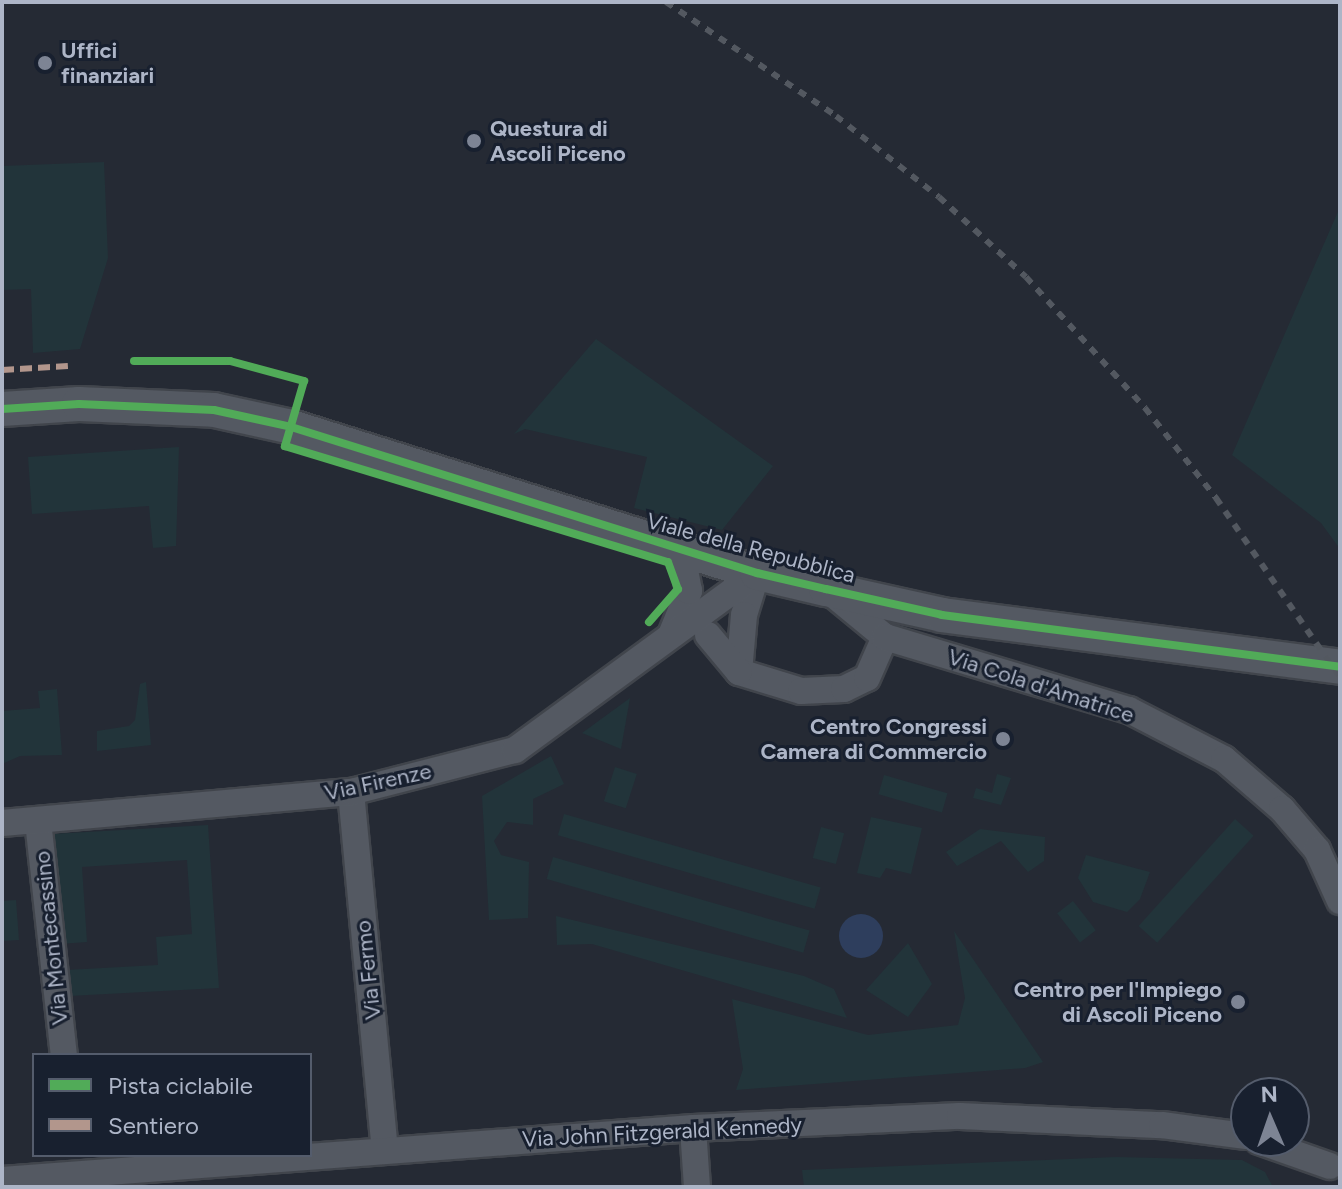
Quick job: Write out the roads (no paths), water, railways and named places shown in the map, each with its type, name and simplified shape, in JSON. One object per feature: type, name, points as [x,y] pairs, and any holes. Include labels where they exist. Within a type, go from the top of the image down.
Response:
[{"type":"street","name":"Viale della Repubblica","points":[[2,409],[165,406],[214,410],[291,427],[757,573],[826,589],[942,615],[1340,667]]},
{"type":"street","points":[[669,638],[689,591],[681,549]]},
{"type":"street","points":[[739,672],[744,615],[757,573]]},
{"type":"street","name":"Via Firenze","points":[[2,823],[351,792],[515,750],[757,573]]},
{"type":"street","name":"Via Cola d'Amatrice","points":[[826,589],[885,637],[1129,710],[1224,759],[1282,809],[1317,850],[1340,901]]},
{"type":"street","points":[[708,635],[739,672],[801,691],[844,689],[867,678],[885,637]]},
{"type":"street","name":"Via Fermo","points":[[351,792],[385,1149]]},
{"type":"street","name":"Via Montecassino","points":[[38,821],[64,1053]]},
{"type":"street","name":"Via John Fitzgerald Kennedy","points":[[312,1153],[693,1128],[960,1116],[1162,1125],[1230,1134]]},
{"type":"street","points":[[693,1128],[697,1187]]},
{"type":"street","name":"Via John Fitzgerald Kennedy","points":[[2,1180],[77,1164],[221,1157]]},
{"type":"street","points":[[1300,1157],[1331,1169]]},
{"type":"water","points":[[861,914],[876,921],[883,936],[876,951],[861,958],[846,951],[839,936],[846,921]]},
{"type":"railway","points":[[666,2],[836,116],[939,197],[1026,277],[1145,408],[1216,498],[1340,678]]},
{"type":"place","name":"Uffici finanziari","points":[[45,63]]},
{"type":"place","name":"Questura di Ascoli Piceno","points":[[474,141]]},
{"type":"place","name":"Centro Congressi Camera di Commercio","points":[[1003,739]]},
{"type":"place","name":"Centro per l'Impiego di Ascoli Piceno","points":[[1238,1002]]}]
